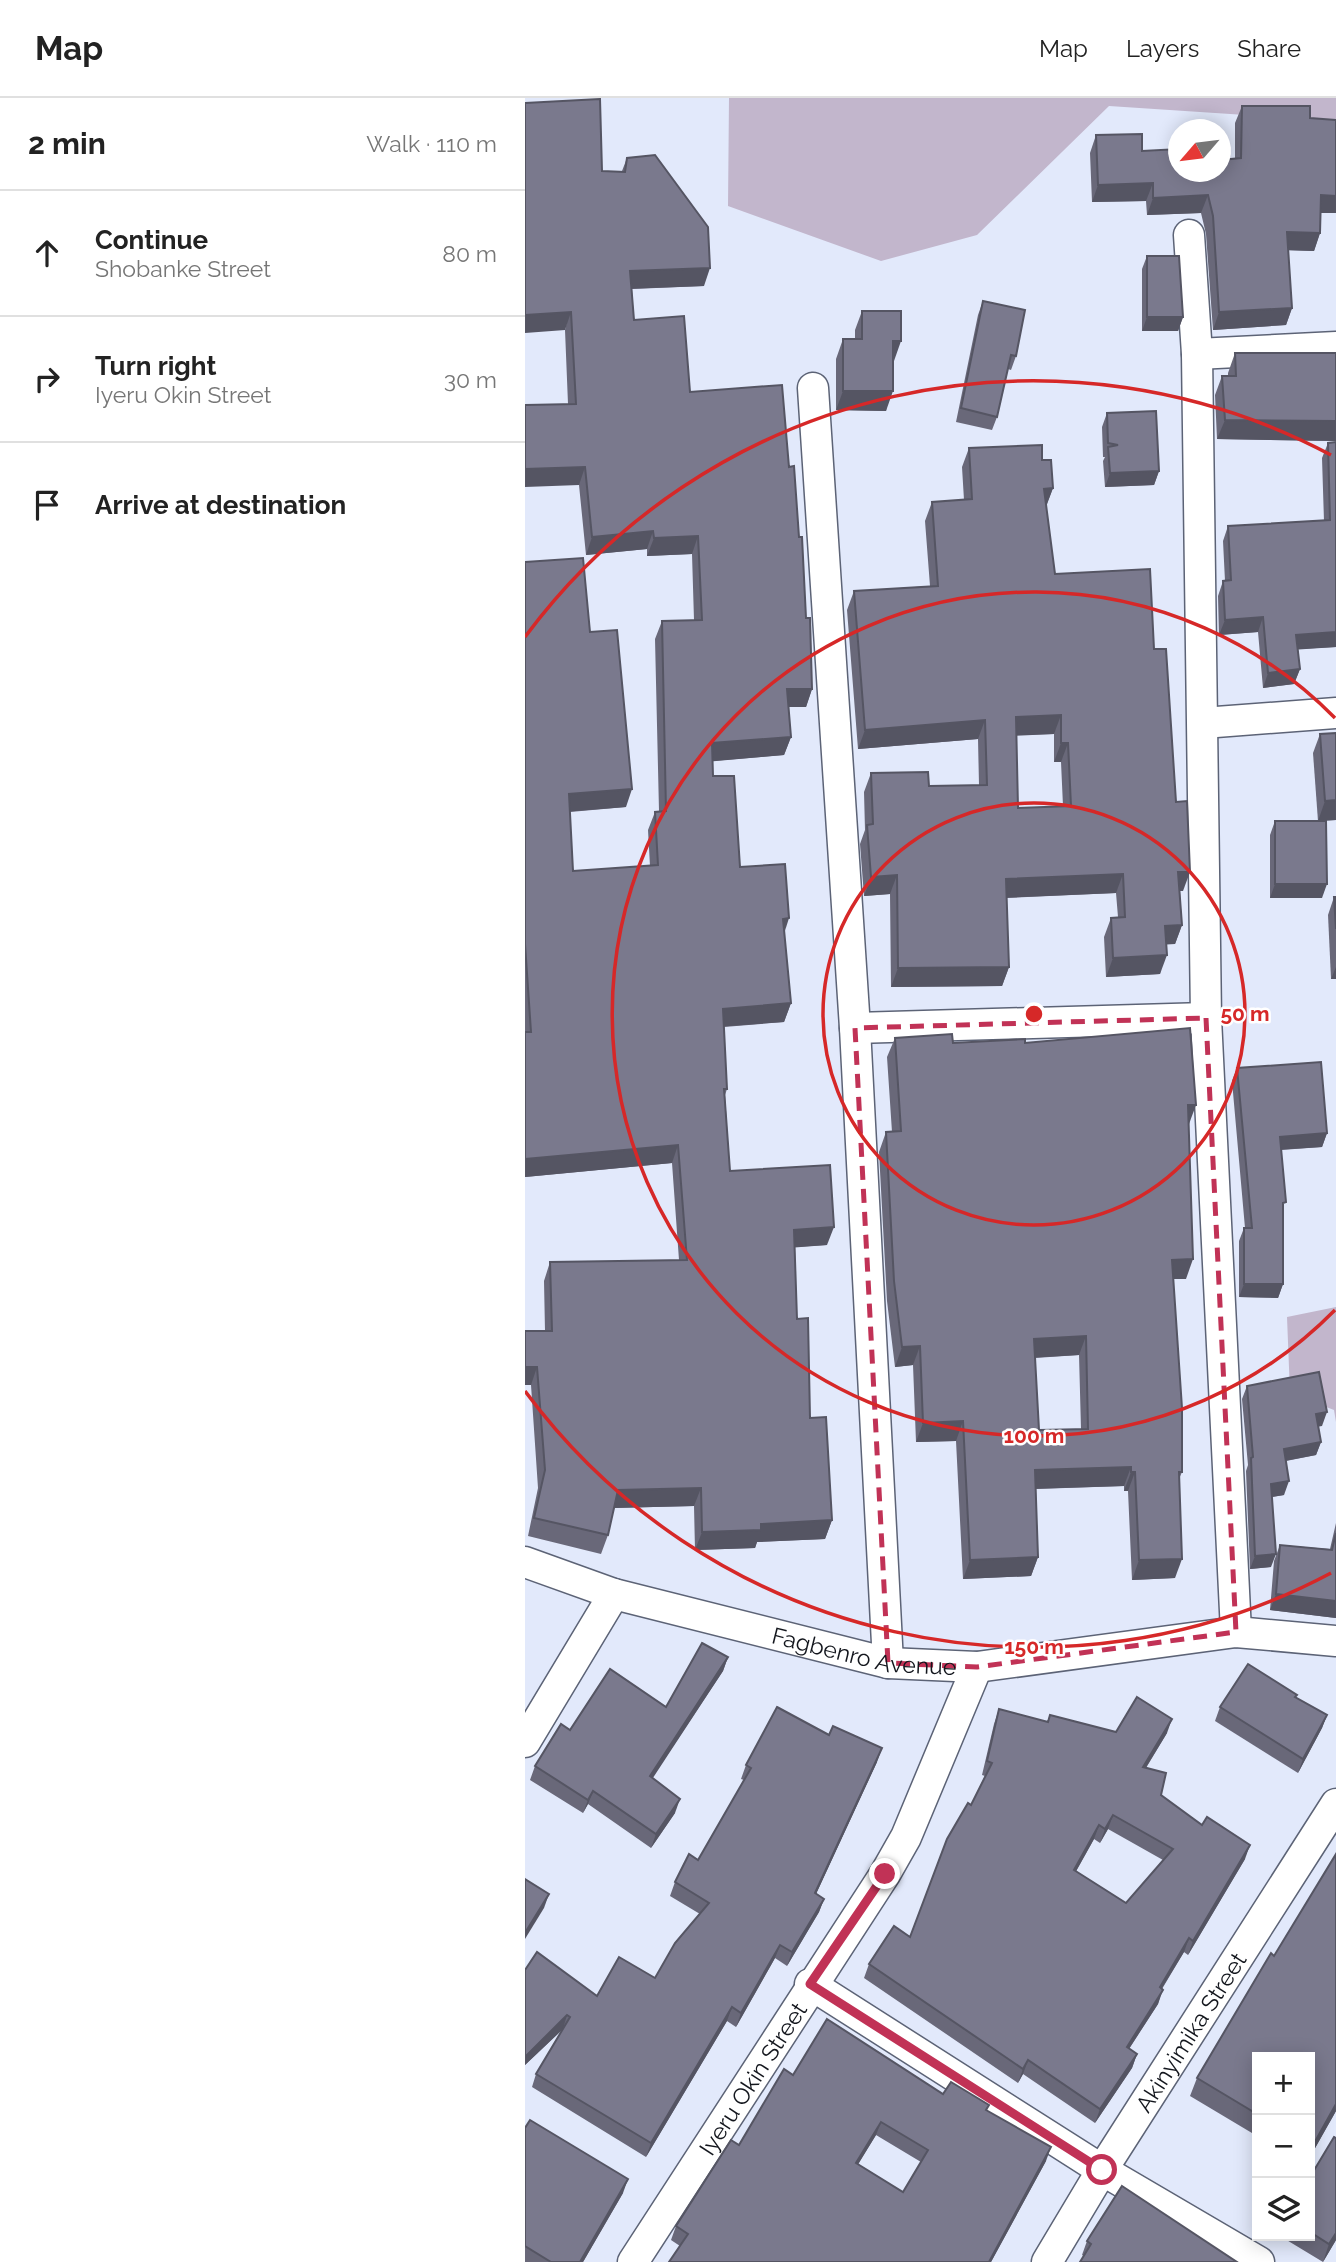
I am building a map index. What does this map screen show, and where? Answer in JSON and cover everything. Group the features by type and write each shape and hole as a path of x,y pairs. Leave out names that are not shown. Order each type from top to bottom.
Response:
{"street":[{"path":"1189,235 1197,354 1206,1018 1236,1632"},
{"path":"1197,354 1336,347"},
{"path":"813,388 855,1028 888,1663"},
{"path":"1203,723 1336,713"},
{"path":"855,1028 1206,1018"},
{"name":"Fagbenro Avenue","path":"525,1562 614,1594 888,1663 977,1667 1236,1632 1336,1641"},
{"path":"525,1742 614,1594"},
{"name":"Iyeru Okin Street","path":"633,2262 906,1837 977,1667"},
{"name":"Akinyimika Street","path":"1047,2262 1102,2170 1336,1804"},
{"path":"810,1984 1102,2170 1259,2262"}],"highlighted area":[{"path":"1206,1018 1236,1632 977,1667 888,1663 855,1028"}],"shaded area":[{"path":"729,98 1336,98 1336,121 1109,106 977,235 881,261 728,206"},
{"path":"1336,1307 1336,1422 1334,1410 1290,1393 1287,1317"}],"building":[{"path":"600,99 602,171 625,172 627,158 655,155 708,227 710,268 630,271 634,320 684,316 690,392 782,385 789,467 794,466 799,537 802,537 806,618 810,618 812,689 787,689 791,737 712,743 713,776 734,776 740,867 785,864 789,918 783,919 791,1003 723,1009 727,1089 724,1089 730,1171 830,1165 834,1227 794,1230 797,1319 808,1318 810,1418 826,1417 832,1520 761,1524 761,1530 702,1532 701,1488 618,1490 608,1535 534,1518 545,1470 537,1367 525,1367 525,1331 552,1331 550,1262 687,1260 678,1145 525,1159 525,1032 531,1032 525,944 525,562 583,558 590,632 617,630 632,789 569,794 573,871 658,865 655,812 666,811 662,621 702,620 698,536 654,538 653,531 592,537 585,467 525,469 525,405 576,404 571,312 525,315 525,103"},
{"path":"1242,106 1310,106 1310,118 1336,120 1336,196 1321,195 1320,233 1287,232 1292,308 1219,312 1213,216 1208,195 1153,198 1153,183 1098,185 1096,135 1142,134 1142,151 1168,150 1168,182 1231,182 1231,159 1241,158"},
{"path":"1147,256 1179,256 1183,317 1147,317"},
{"path":"983,301 1025,310 1016,356 1011,355 997,417 961,408"},
{"path":"862,311 901,311 901,341 893,341 893,391 843,391 843,339 862,339"},
{"path":"1235,353 1336,353 1336,421 1225,420 1222,376 1236,376"},
{"path":"1156,411 1159,471 1110,473 1108,447 1118,445 1108,443 1107,413"},
{"path":"1336,442 1336,632 1296,635 1300,669 1268,673 1263,617 1225,620 1223,581 1231,580 1228,526 1330,520 1328,443"},
{"path":"1042,445 1042,460 1051,460 1053,488 1044,489 1055,574 1150,569 1154,649 1166,649 1176,802 1187,801 1190,872 1178,872 1182,925 1165,926 1167,955 1113,958 1111,918 1125,917 1123,874 1006,879 1009,967 898,968 897,875 871,877 867,825 873,824 871,773 928,772 929,786 987,785 985,720 865,730 854,591 938,586 932,502 972,499 969,448","holes":["1061,715 1061,743 1068,743 1071,806 1018,808 1016,717"]},
{"path":"1336,733 1336,800 1325,801 1320,734"},
{"path":"1275,821 1326,821 1327,884 1275,884"},
{"path":"1334,897 1336,897 1336,929"},
{"path":"1190,1028 1196,1105 1188,1105 1193,1259 1172,1260 1182,1408 1182,1472 1179,1472 1182,1559 1139,1560 1135,1472 1131,1472 1131,1467 1035,1470 1038,1557 970,1560 963,1421 923,1423 920,1346 902,1347 894,1281 886,1132 901,1131 895,1038 952,1034 953,1043 1025,1039 1025,1043","holes":["1086,1336 1088,1429 1039,1430 1034,1339"]},
{"path":"1321,1062 1327,1133 1280,1137 1286,1202 1283,1203 1283,1284 1244,1284 1244,1228 1252,1228 1237,1068"},
{"path":"1319,1372 1327,1412 1316,1414 1321,1442 1284,1449 1289,1481 1271,1484 1276,1554 1255,1556 1253,1457 1247,1386"},
{"path":"1336,1533 1336,1601 1276,1594 1280,1545 1332,1550"},
{"path":"702,1643 728,1657 650,1776 680,1799 656,1834 593,1791 588,1800 535,1766 561,1724 570,1730 610,1669 666,1707"},
{"path":"1248,1664 1297,1695 1295,1697 1327,1715 1303,1759 1220,1707"},
{"path":"1137,1697 1172,1719 1143,1767 1166,1773 1161,1795 1202,1825 1207,1817 1250,1845 1193,1941 1189,1938 1160,1987 1163,1990 1127,2047 1137,2054 1100,2109 1028,2060 1023,2069 869,1964 894,1926 910,1937 947,1839 968,1803 971,1805 992,1763 987,1761 999,1709 1048,1722 1050,1715 1116,1732","holes":["1113,1815 1173,1849 1126,1903 1074,1870 1099,1825 1105,1829"]},
{"path":"777,1707 829,1735 833,1726 882,1748 815,1893 824,1899 792,1952 780,1945 741,2013 732,2007 651,2143 536,2074 570,2017 567,2015 525,2057 525,1970 537,1952 597,1996 619,1957 655,1978 675,1943 709,1903 675,1882 689,1854 698,1860 751,1768 746,1765"},
{"path":"1336,1854 1336,2104 1315,2142 1315,2052 1252,2052 1252,2111 1197,2078 1271,1953 1274,1956"},
{"path":"525,1879 549,1894 525,1933"},
{"path":"827,2019 943,2094 951,2082 989,2105 986,2110 1051,2147 989,2262 669,2262 688,2234 676,2226 731,2140 739,2145 784,2069 793,2075","holes":["881,2122 928,2150 903,2192 856,2163"]},
{"path":"530,2120 628,2179 580,2262 551,2262 525,2246 525,2128"},
{"path":"1334,2137 1336,2138 1336,2233 1329,2244 1315,2235 1315,2169"},
{"path":"1122,2186 1237,2262 1080,2262 1091,2244 1087,2241"}],"route":[{"path":"885,1874 810,1984 1102,2170"}]}
